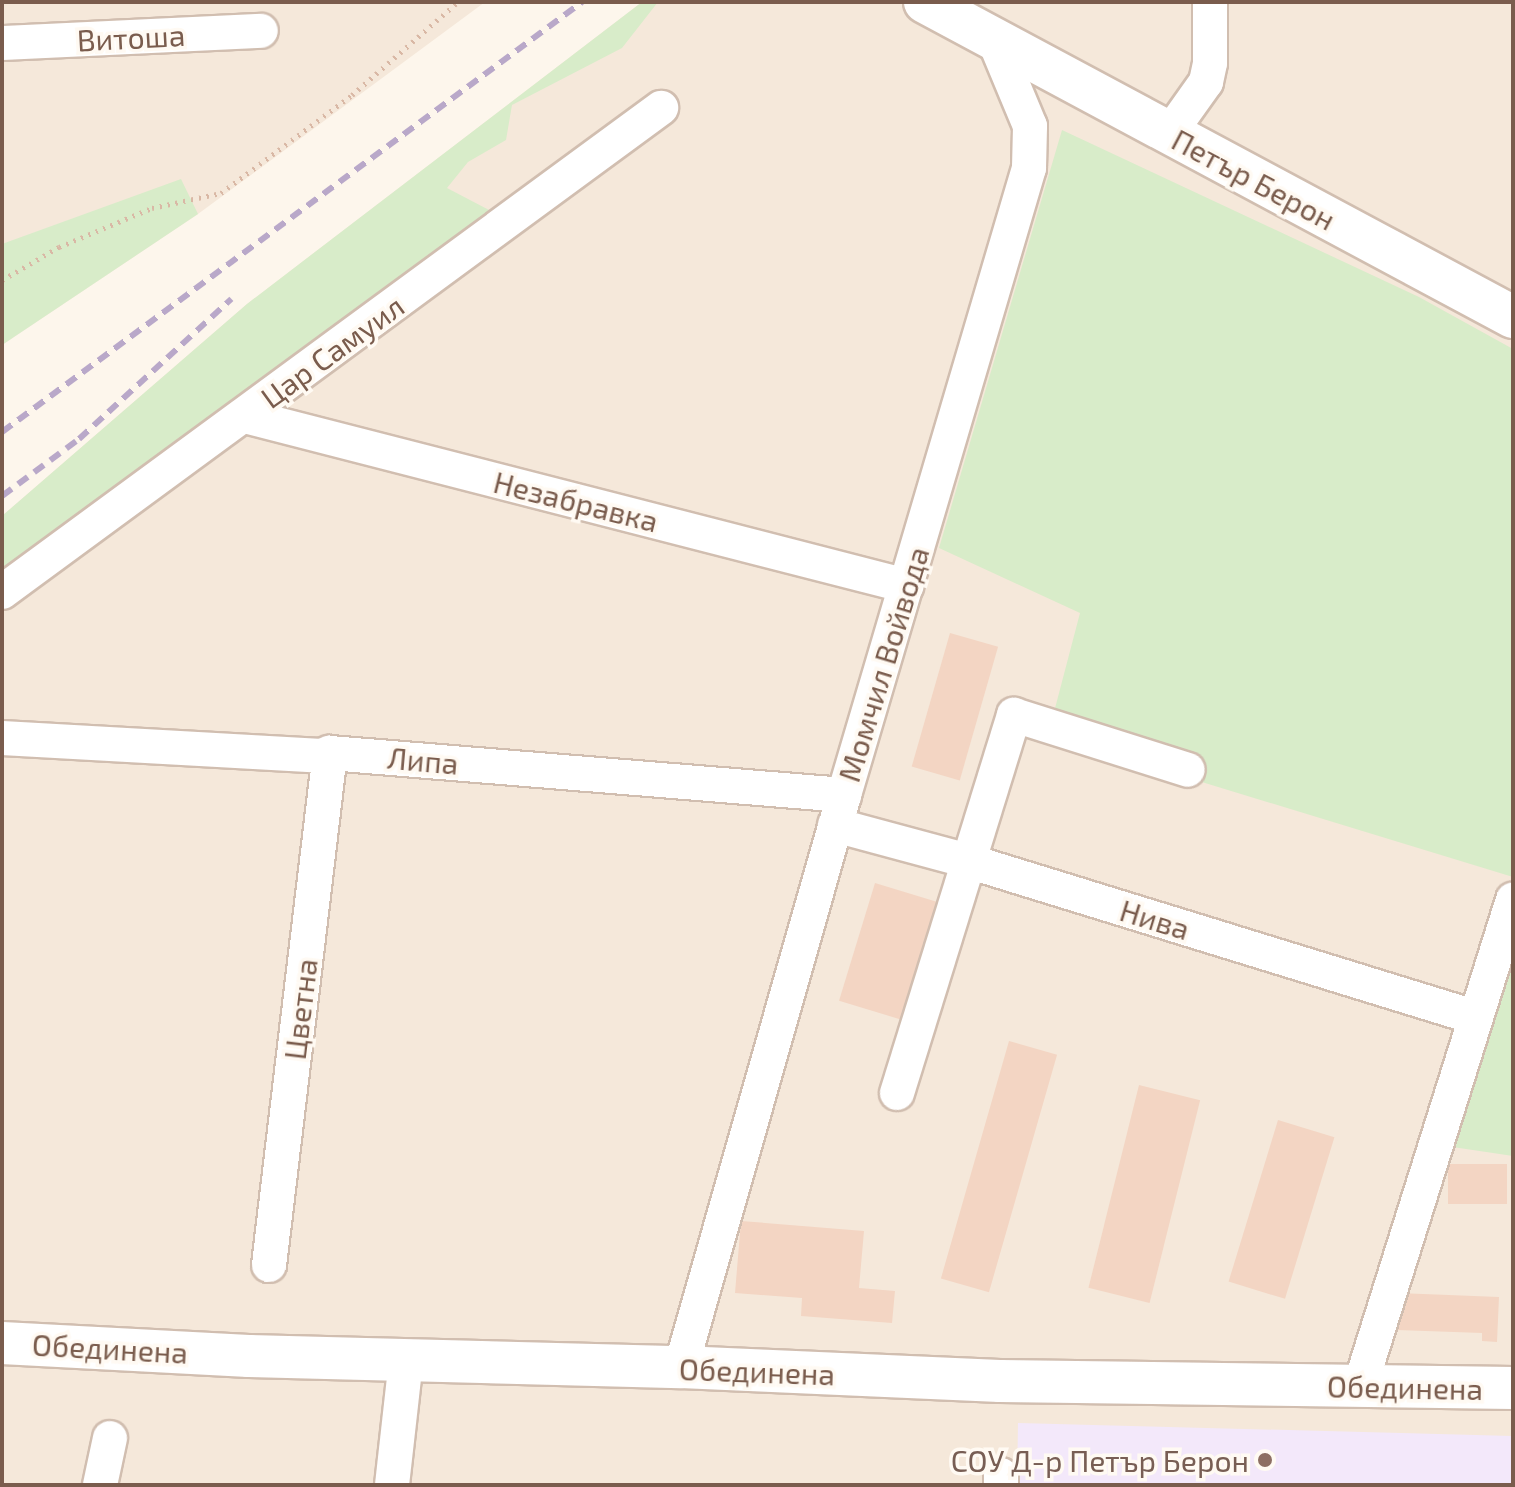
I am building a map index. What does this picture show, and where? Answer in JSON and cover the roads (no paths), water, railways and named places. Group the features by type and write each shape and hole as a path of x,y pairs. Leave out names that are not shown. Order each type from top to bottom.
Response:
{"street":[{"path":"925,2 995,42"},
{"path":"1169,134 1206,82 1210,63 1210,2"},
{"name":"Витоша","path":"2,43 261,31"},
{"name":"Петър Берон","path":"995,42 1513,317"},
{"name":"Момчил Войвода","path":"681,1367 840,810 1029,168 1030,126 995,42"},
{"name":"Цар Самуил","path":"2,592 661,108"},
{"name":"Незабравка","path":"245,416 907,586"},
{"path":"897,1093 1014,715 1188,770"},
{"name":"Липа","path":"2,738 321,756 330,753 840,810"},
{"name":"Цветна","path":"269,1265 330,753"},
{"name":"Нива","path":"840,810 968,861 1474,1017"},
{"path":"1360,1386 1513,900"},
{"name":"Обединена","path":"2,1343 1000,1381 1513,1388"},
{"path":"392,1485 406,1360"},
{"path":"100,1485 110,1438"}],"railway":[{"path":"2,432 582,2"},
{"path":"2,496 79,439 231,299"}],"place":[{"name":"СОУ Д-р Петър Берон","path":"1265,1460"}]}
